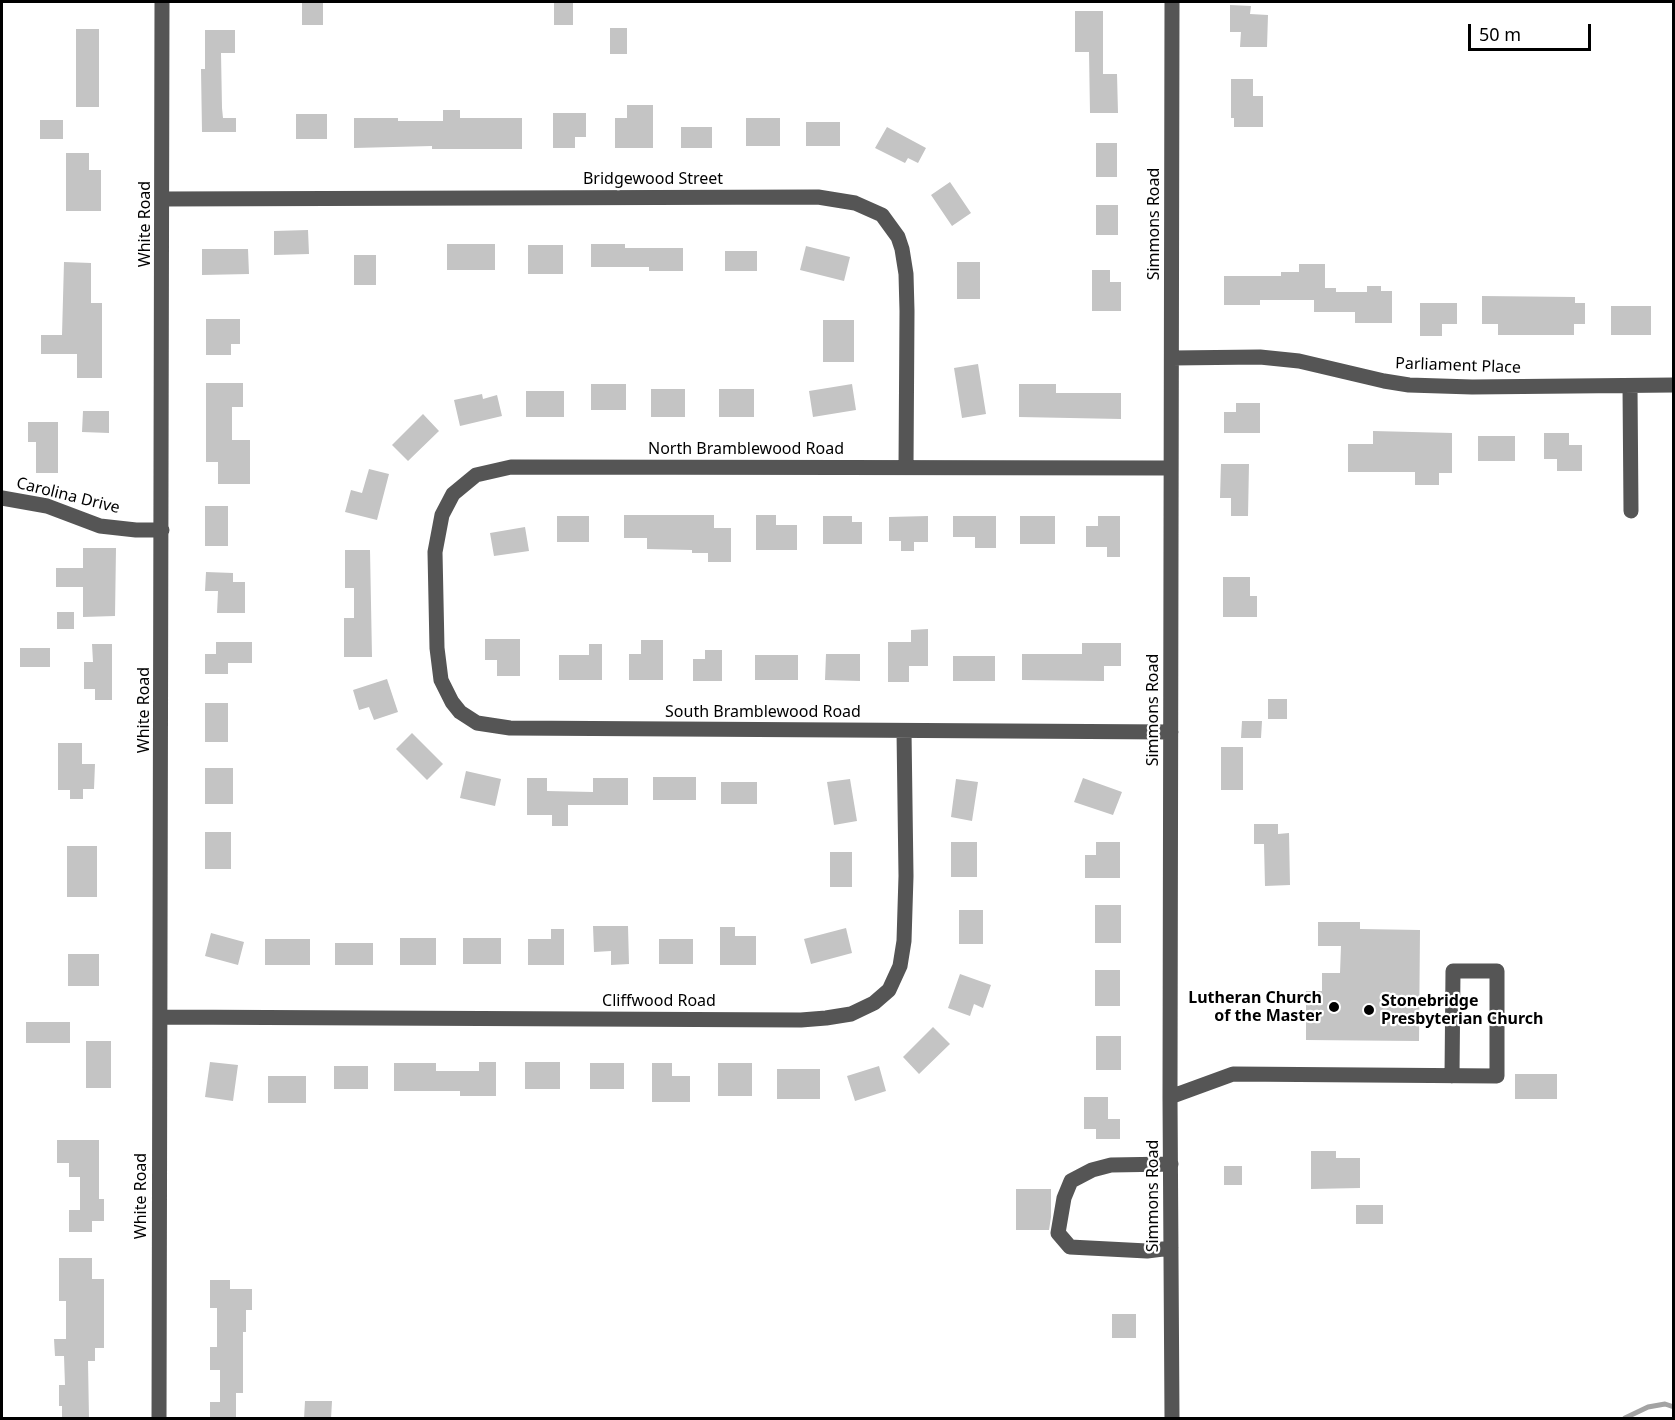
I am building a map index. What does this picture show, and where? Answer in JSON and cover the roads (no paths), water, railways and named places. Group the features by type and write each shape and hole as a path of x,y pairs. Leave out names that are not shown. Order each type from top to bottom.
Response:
{"street":[{"name":"White Road","path":"159,1419 162,2"},
{"name":"Simmons Road","path":"1172,2 1170,1097 1172,1419"},
{"name":"Bridgewood Street","path":"163,200 355,197 818,197 861,205 882,215 898,237 902,249 906,274 907,311 906,467"},
{"name":"Parliament Place","path":"1172,358 1260,357 1299,361 1409,385 1472,387 1674,385"},
{"path":"1630,386 1631,511"},
{"name":"North Bramblewood Road","path":"436,615 435,552 442,515 453,494 461,485 476,475 488,471 511,467 559,466 1171,468"},
{"name":"Carolina Drive","path":"2,498 47,506 100,526 162,530"},
{"name":"South Bramblewood Road","path":"436,615 438,667 445,692 460,712 477,723 510,728 1171,732"},
{"name":"Cliffwood Road","path":"160,1017 801,1020 851,1014 874,1003 889,990 900,966 904,940 906,876 904,731"},
{"path":"1170,1097 1233,1074 1452,1076 1497,1076 1497,970 1453,970 1452,1076"},
{"path":"1172,1164 1111,1165 1092,1170 1071,1181 1064,1198 1058,1233 1070,1247 1147,1251 1172,1248"}],"waterway":[{"path":"1625,1418 1648,1407 1665,1404 1674,1407"}],"place":[{"name":"Lutheran Church of the Master","path":"1334,1007"},
{"name":"Stonebridge Presbyterian Church","path":"1369,1010"}]}
